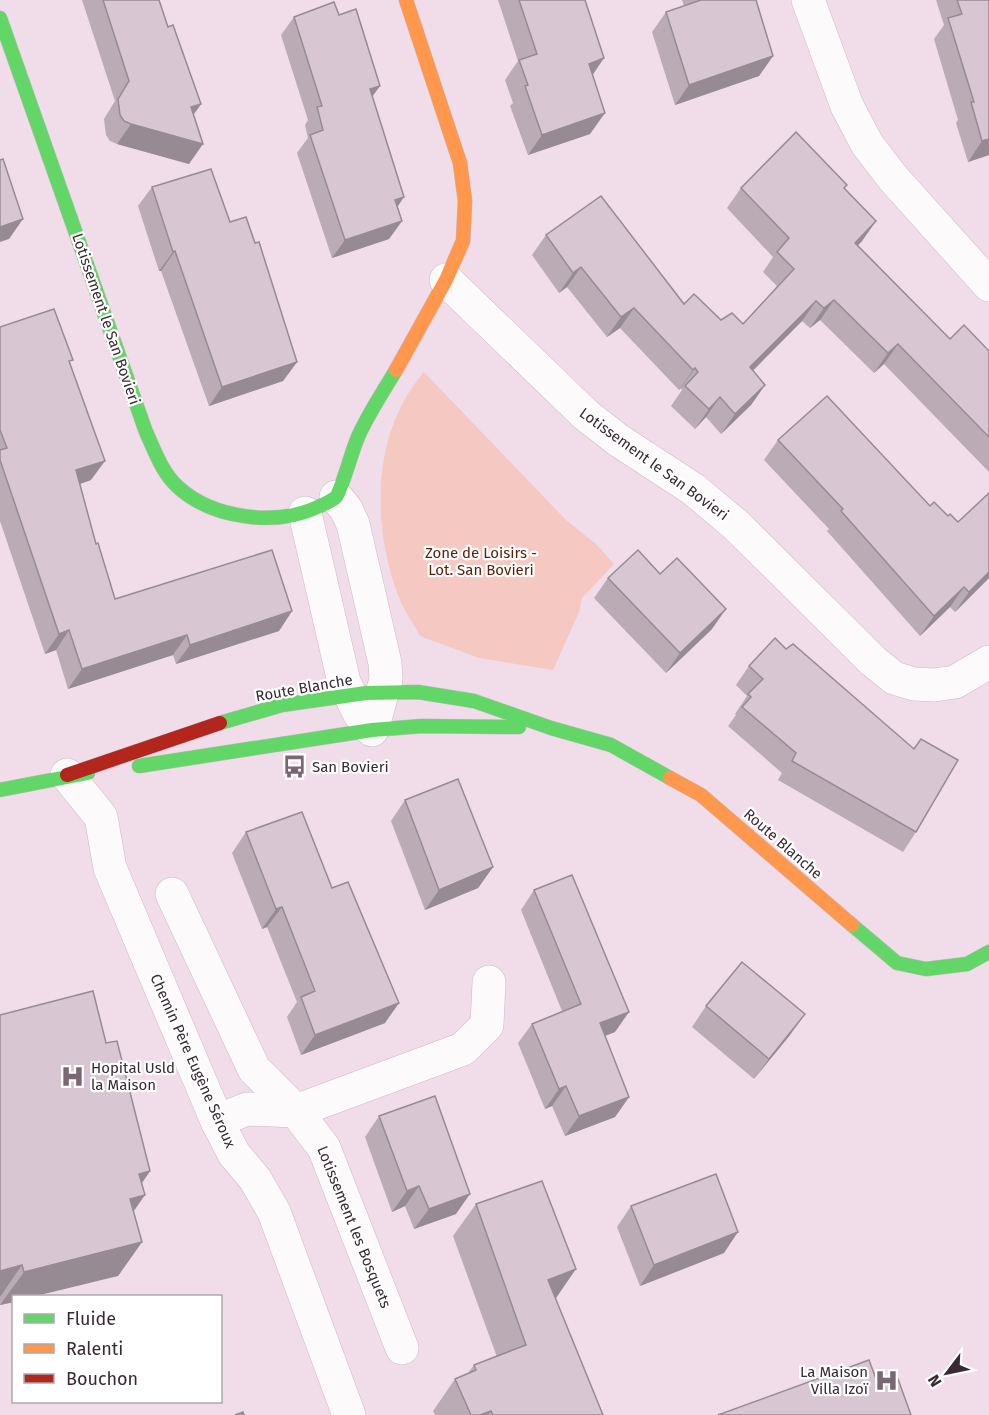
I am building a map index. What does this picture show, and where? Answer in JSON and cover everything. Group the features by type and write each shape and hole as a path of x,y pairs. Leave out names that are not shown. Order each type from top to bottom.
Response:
{"street":[{"path":"372,730 386,679 385,663 353,524 346,509 336,497 358,437 446,280 463,241 465,201 460,163 406,0"},
{"path":"808,0 847,106 867,144 893,178 989,285"},
{"name":"Lotissement le San Bovieri","path":"0,18 146,432 160,462 178,487 206,506 233,513 270,518 305,513 336,497"},
{"name":"Lotissement le San Bovieri","path":"446,280 586,415 618,440 693,489 736,525 873,661 894,678 914,684 934,685 955,682 989,663"},
{"path":"305,513 344,682 349,696 372,730"},
{"name":"Route Blanche","path":"67,775 219,723 282,705 349,696 418,692 474,701 551,728 611,745 701,795 897,963 926,969 936,968 967,964 989,952"},
{"name":"Route Blanche","path":"0,790 67,775 226,754 372,730 422,726 551,728"},
{"name":"Chemin Père Eugène Séroux","path":"67,775 101,817 110,868 217,1121 234,1154 255,1179 274,1212 350,1415"},
{"name":"Lotissement les Bosquets","path":"172,894 254,1069 296,1111 324,1148 402,1348"},
{"path":"217,1121 247,1109 296,1111 463,1049 487,1025 489,982"}],"green space":[{"name":"Zone de Loisirs - Lot. San Bovieri","path":"424,372 566,520 597,545 614,564 582,598 579,612 553,670 479,658 420,636 400,600 389,567 383,538 381,479 394,422 407,396"}],"building":[{"path":"103,0 159,0 168,27 173,25 201,104 191,107 203,144 124,121 120,115 118,99 129,81"},
{"path":"519,0 585,0 604,58 589,64 605,113 542,135 525,86 528,85 519,60 537,54"},
{"path":"701,0 756,0 773,56 689,85 666,12"},
{"path":"957,0 989,0 989,139 982,141 971,102 974,102 948,18 962,14"},
{"path":"334,2 339,15 356,9 380,86 370,89 404,197 395,200 402,221 345,240 310,135 323,130 317,107 322,106 294,17"},
{"path":"796,132 847,185 844,188 876,221 855,243 950,339 964,325 989,351 989,437 898,344 888,353 834,300 824,308 816,301 750,367 765,385 735,414 720,397 709,409 685,386 698,372 695,368 693,370 634,308 621,317 581,267 573,273 546,235 601,196 684,304 694,294 721,320 732,313 743,324 794,269 777,252 789,238 741,188"},
{"path":"3,159 23,219 0,227 0,160"},
{"path":"211,169 230,222 246,217 255,243 259,242 297,362 222,387 152,187"},
{"path":"54,309 73,360 69,361 105,461 76,470 96,544 98,543 115,599 272,550 292,611 190,645 187,635 82,669 69,630 59,634 0,460 0,450 7,448 0,430 0,327"},
{"path":"827,396 930,506 934,502 958,522 989,493 989,572 969,592 964,587 934,616 841,511 843,509 778,440"},
{"path":"638,550 660,574 677,558 726,609 680,653 608,578"},
{"path":"775,638 786,649 793,644 914,749 921,739 958,760 916,832 792,761 796,753 742,707 751,697 748,694 763,679 749,666"},
{"path":"458,779 493,867 439,890 405,800"},
{"path":"302,812 332,888 348,882 399,1003 315,1035 301,997 315,991 282,907 276,909 246,832"},
{"path":"572,875 629,1012 600,1023 629,1097 579,1116 566,1086 559,1089 532,1024 581,1004 534,890"},
{"path":"742,962 805,1014 769,1059 706,1006"},
{"path":"93,991 106,1043 117,1041 150,1171 139,1174 145,1195 130,1199 142,1242 24,1272 22,1265 0,1271 0,1015"},
{"path":"435,1096 470,1194 429,1209 419,1186 407,1191 379,1116"},
{"path":"716,1174 738,1232 654,1265 631,1206"},
{"path":"542,1181 576,1269 548,1280 603,1415 493,1415 491,1411 471,1415 455,1379 476,1370 474,1365 526,1345 476,1204"},
{"name":"La Maison Villa Izoï","path":"869,1360 879,1387 898,1379 911,1415 718,1415"}],"traffic: fast":[{"path":"0,18 146,432 163,468 178,487 192,498 227,513 265,518 303,513 330,501 338,493 362,428 396,370"},
{"path":"220,723 282,705 366,693 418,692 474,701 551,728 611,745 670,778"},
{"path":"139,766 372,730 422,726 519,727"},
{"path":"0,790 88,773"},
{"path":"852,925 897,963 926,969 967,964 989,952"}],"traffic: slow":[{"path":"396,370 446,280 463,241 465,201 460,163 406,0"},
{"path":"670,778 701,795 852,925"}],"traffic: jam":[{"path":"67,775 220,723"}],"place":[{"name":"San Bovieri","path":"294,767"},
{"name":"Hopital Usld la Maison","path":"73,1077"},
{"name":"La Maison Villa Izoï","path":"886,1381"}]}
